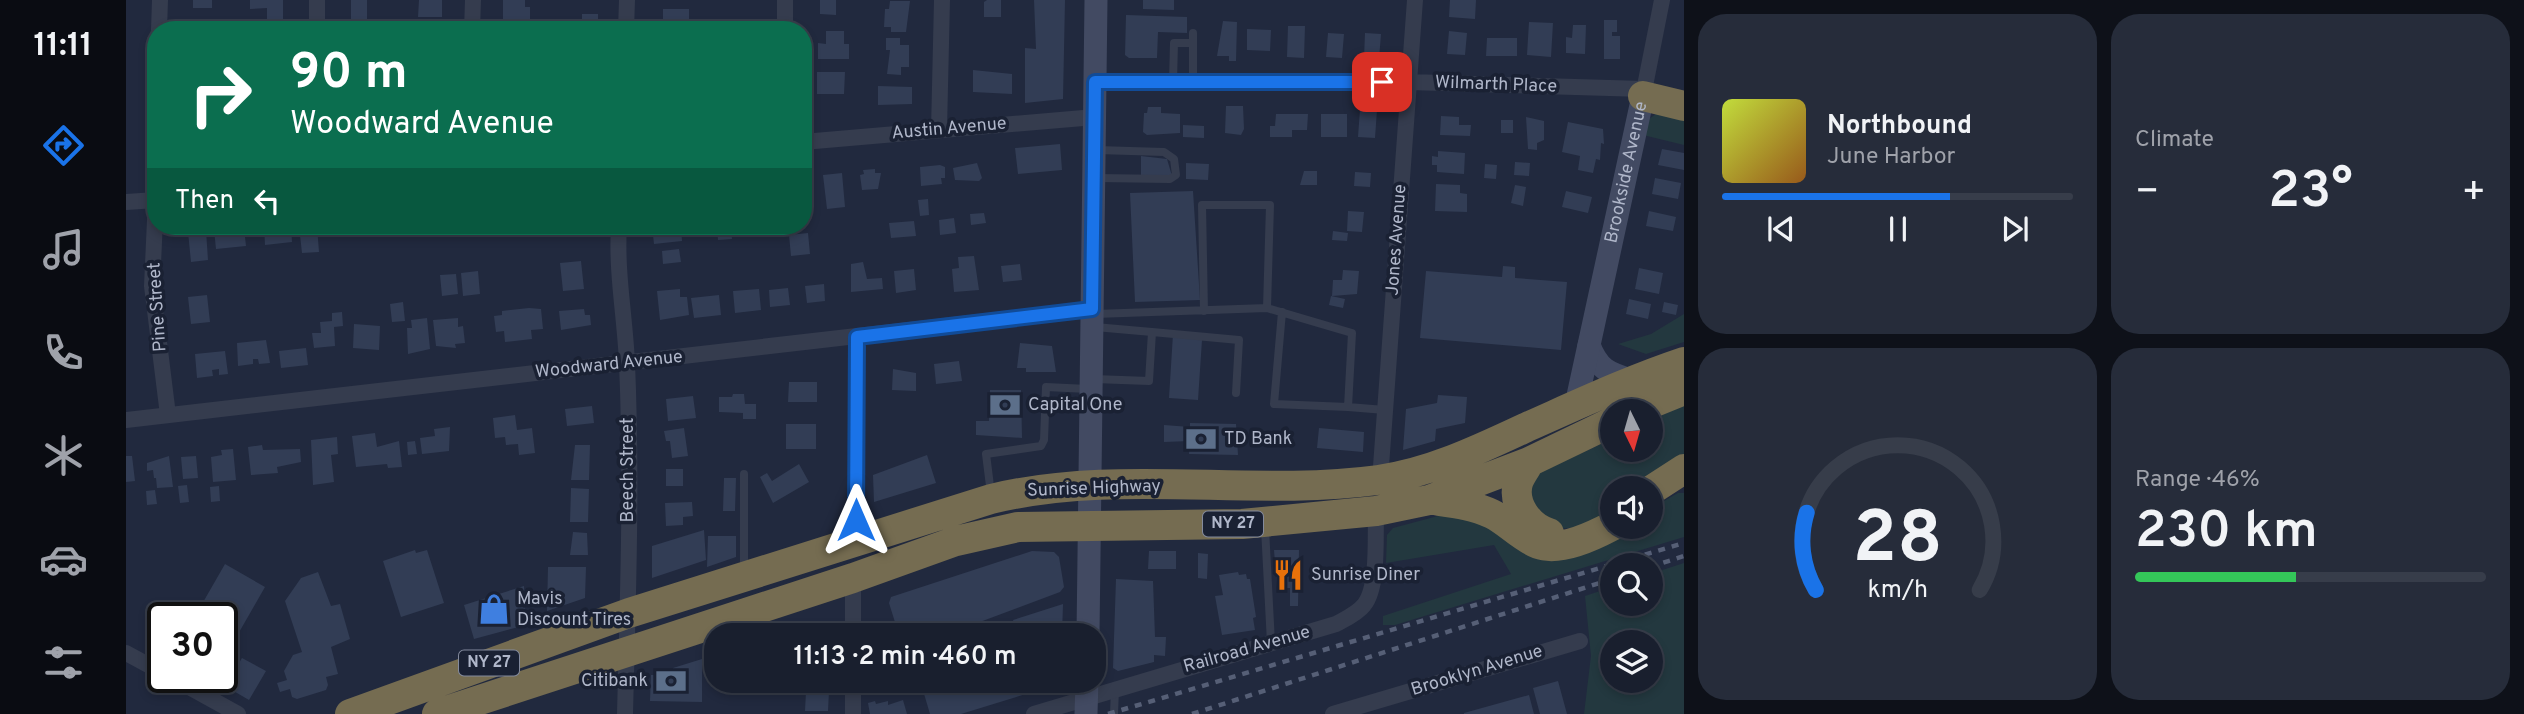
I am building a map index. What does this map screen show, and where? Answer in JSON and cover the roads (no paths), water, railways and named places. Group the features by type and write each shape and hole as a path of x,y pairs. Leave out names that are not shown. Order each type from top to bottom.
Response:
{"highway":[{"path":"1643,93 1684,106"},
{"name":"Sunrise Highway","path":"350,714 629,613 991,499 1025,491 1091,486 1276,487 1380,480 1474,452 1631,380 1684,362"},
{"path":"1662,399 1684,390"},
{"name":"Sunrise Highway","path":"437,714 853,578 956,541 1018,527 1265,522 1376,511 1429,500 1529,462 1600,428"},
{"path":"1529,462 1517,484 1519,508 1535,527 1551,533 1569,533 1600,519"},
{"path":"1663,483 1684,469"},
{"path":"1376,511 1377,499 1383,491 1419,470"},
{"path":"1663,492 1670,487 1684,485"},
{"path":"1429,500 1469,505 1540,545 1553,546 1600,531"}],"main road":[{"path":"1088,623 1096,0"},
{"name":"Brookside Avenue","path":"1576,405 1643,93"},
{"path":"1590,345 1597,365 1608,373 1631,380"}],"street":[{"path":"159,21 160,0"},
{"path":"317,0 317,21"},
{"path":"472,0 472,21"},
{"path":"626,21 627,0"},
{"path":"785,0 785,21"},
{"path":"939,130 942,0"},
{"name":"Jones Avenue","path":"1380,480 1415,0"},
{"name":"Brookside Avenue","path":"1643,93 1662,0"},
{"name":"Wilmarth Place","path":"1095,82 1409,82 1643,93"},
{"name":"Austin Avenue","path":"812,141 1095,117"},
{"path":"126,202 147,200"},
{"name":"Pine Street","path":"154,235 152,286 169,415"},
{"name":"Beech Street","path":"618,235 617,256 627,363 629,613 625,714"},
{"name":"Woodward Avenue","path":"126,420 857,337 1092,317"},
{"path":"856,541 857,337"},
{"name":"Railroad Avenue","path":"1034,714 1057,710 1086,697 1336,624 1365,604 1373,583 1376,511"},
{"path":"853,578 853,623"},
{"name":"Brooklyn Avenue","path":"1333,714 1351,711 1580,640"},
{"path":"126,653 147,664"},
{"path":"200,693 238,714"},
{"path":"853,693 853,714"}],"lane":[{"path":"1193,33 1194,82"},
{"path":"1173,82 1174,43 1193,43"},
{"path":"1094,149 1164,152 1174,159 1176,175 1170,179 1094,178"},
{"path":"1204,311 1202,205 1270,205 1267,309"},
{"path":"1092,317 1267,309 1352,333 1348,407"},
{"path":"1282,312 1274,404 1385,410"},
{"path":"1092,317 1152,332 1239,340 1236,393"},
{"path":"991,499 986,454 1041,446 1044,440 1046,387 1149,381 1152,332"},
{"path":"744,474 744,577"},
{"path":"1265,522 1271,643"},
{"path":"1114,714 1115,689"}],"railway":[{"path":"1108,714 1684,543"},
{"path":"1663,563 1684,556"},
{"path":"1192,714 1600,583"}],"place":[{"name":"Capital One","path":"1005,405"},
{"name":"TD Bank","path":"1201,439"},
{"name":"Sunrise Diner","path":"1288,575"},
{"name":"Mavis Discount Tires","path":"494,609"},
{"name":"Citibank","path":"671,681"}]}
